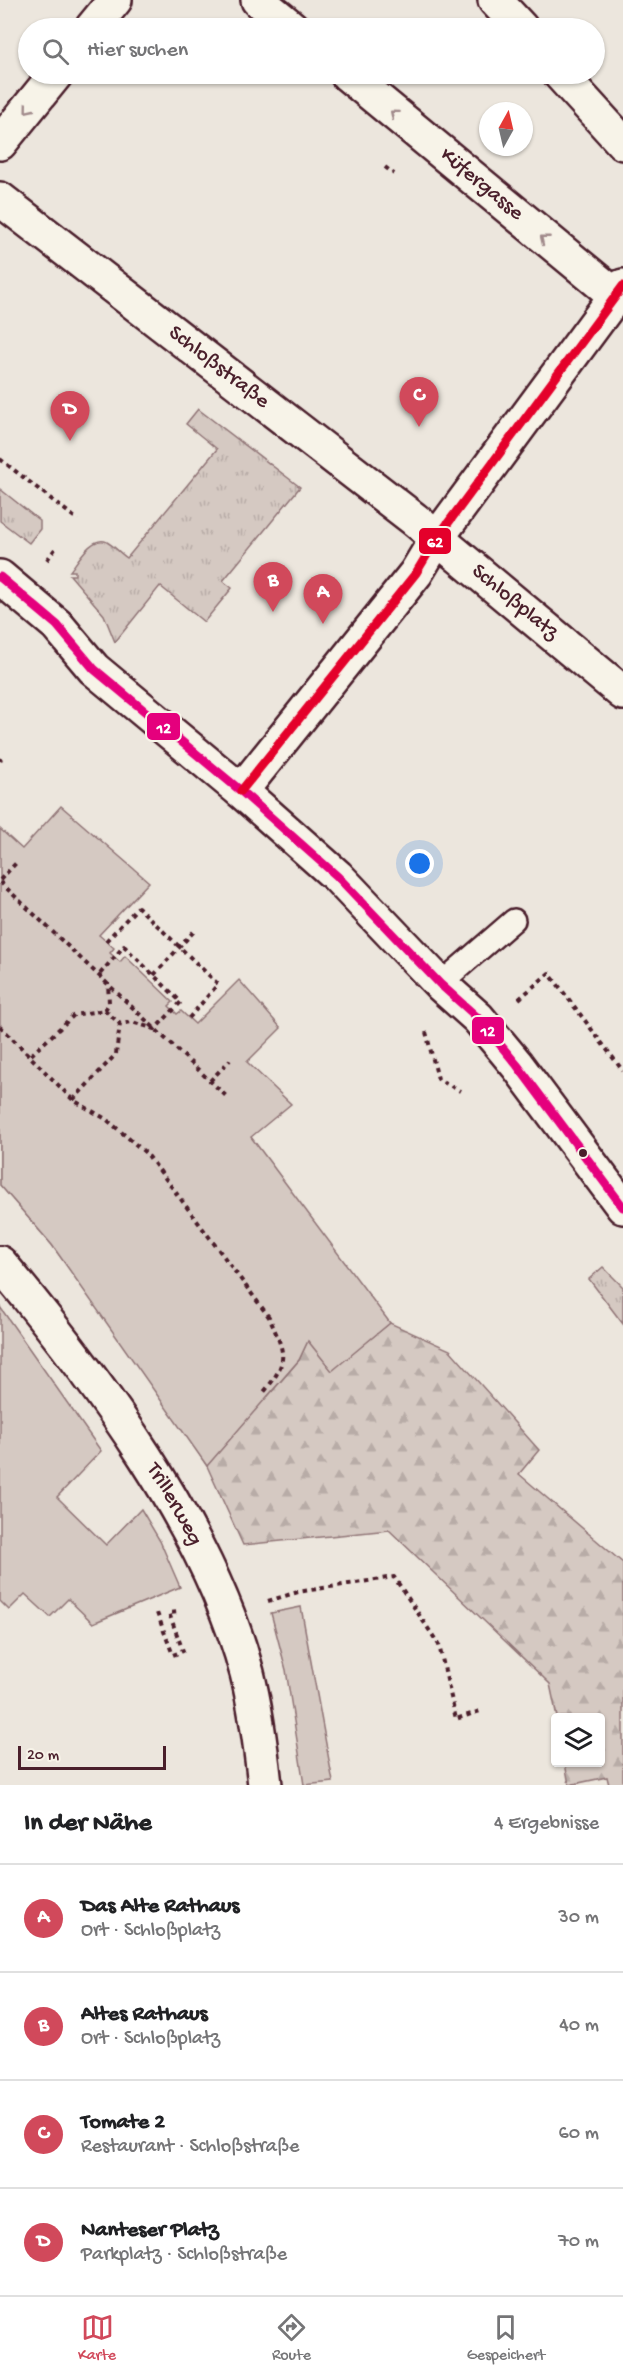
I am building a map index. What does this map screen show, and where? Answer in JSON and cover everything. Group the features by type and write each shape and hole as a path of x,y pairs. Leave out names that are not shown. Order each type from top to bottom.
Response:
{"street":[{"path":"100,18 115,0"},
{"path":"258,0 280,18"},
{"path":"495,0 512,18"},
{"path":"0,143 48,84"},
{"name":"Küfergasse","path":"360,84 619,291"},
{"path":"569,84 623,144"},
{"name":"Schloßstraße","path":"0,199 437,538"},
{"path":"250,780 416,573 437,538 619,291"},
{"name":"Schloßplatz","path":"437,538 623,693"},
{"path":"0,577 38,606 94,669 250,780 440,984 478,1018 538,1092 623,1207"},
{"name":"Trillerweg","path":"0,1263 39,1309 113,1410 181,1516 212,1577 247,1673 266,1785"}],"lane":[{"path":"440,984 514,920"}],"path":[{"path":"385,167 394,174"},
{"path":"0,459 78,520"},
{"path":"49,557 55,549"},
{"path":"18,861 0,881 226,1096"},
{"path":"106,941 138,907 218,984 189,1018"},
{"path":"154,975 196,929"},
{"path":"99,975 124,946 181,1002 155,1029"},
{"path":"518,999 549,973 623,1071"},
{"path":"31,1055 67,1025 74,1015 105,1010 110,1003 108,983"},
{"path":"105,1010 120,1024 132,1023 155,1029"},
{"path":"424,1022 438,1079 460,1091"},
{"path":"73,1100 116,1054 120,1024"},
{"path":"0,1026 73,1100 106,1119 147,1154 269,1317 282,1346 282,1368 264,1392"},
{"path":"210,1081 230,1060"},
{"path":"298,1592 394,1577 439,1645 456,1719 480,1711"},
{"path":"157,1612 173,1655 183,1651 169,1612 179,1611 182,1619"}],"green space":[{"path":"198,409 300,487 223,581 232,588 204,622 160,586 115,642 104,615 70,575 75,575 75,571 70,571 86,550 96,542 107,542 127,558 217,449 186,424"},
{"path":"0,489 40,521 40,529 29,543 0,521"},
{"path":"61,806 149,882 99,935 114,948 110,953 120,962 125,956 173,1002 169,1006 177,1014 181,1011 195,1024 239,980 281,1028 247,1062 291,1104 251,1137 390,1323 332,1371 308,1341 299,1360 207,1466 52,1245 0,1185 0,829 22,849"},
{"path":"0,1088 268,1396 299,1360 308,1340 332,1370 390,1323 450,1350 539,1450 519,1474 623,1563 623,1785 609,1785 607,1777 569,1785 566,1767 605,1767 605,1713 556,1713 550,1684 389,1530 243,1545 207,1466 171,1411 52,1245 0,1185"},
{"path":"603,1267 623,1287 623,1324 589,1279"},
{"path":"0,1307 101,1451 57,1497 106,1545 141,1509 160,1541 180,1587 93,1623 68,1599 50,1617 25,1594 9,1610 0,1601"},
{"path":"301,1607 333,1782 304,1785 286,1670 271,1613"}],"transit line":[{"name":"62","path":"241,791 416,573 437,538 623,286"},
{"name":"12","path":"0,577 57,625 94,669 241,791 337,876 440,984 478,1018 517,1065 623,1207"}],"place":[{"name":"Tomate 2","path":"419,427"},
{"name":"Nanteser Platz","path":"70,441"},
{"name":"Altes Rathaus","path":"273,612"},
{"name":"Das Alte Rathaus","path":"323,624"}]}
